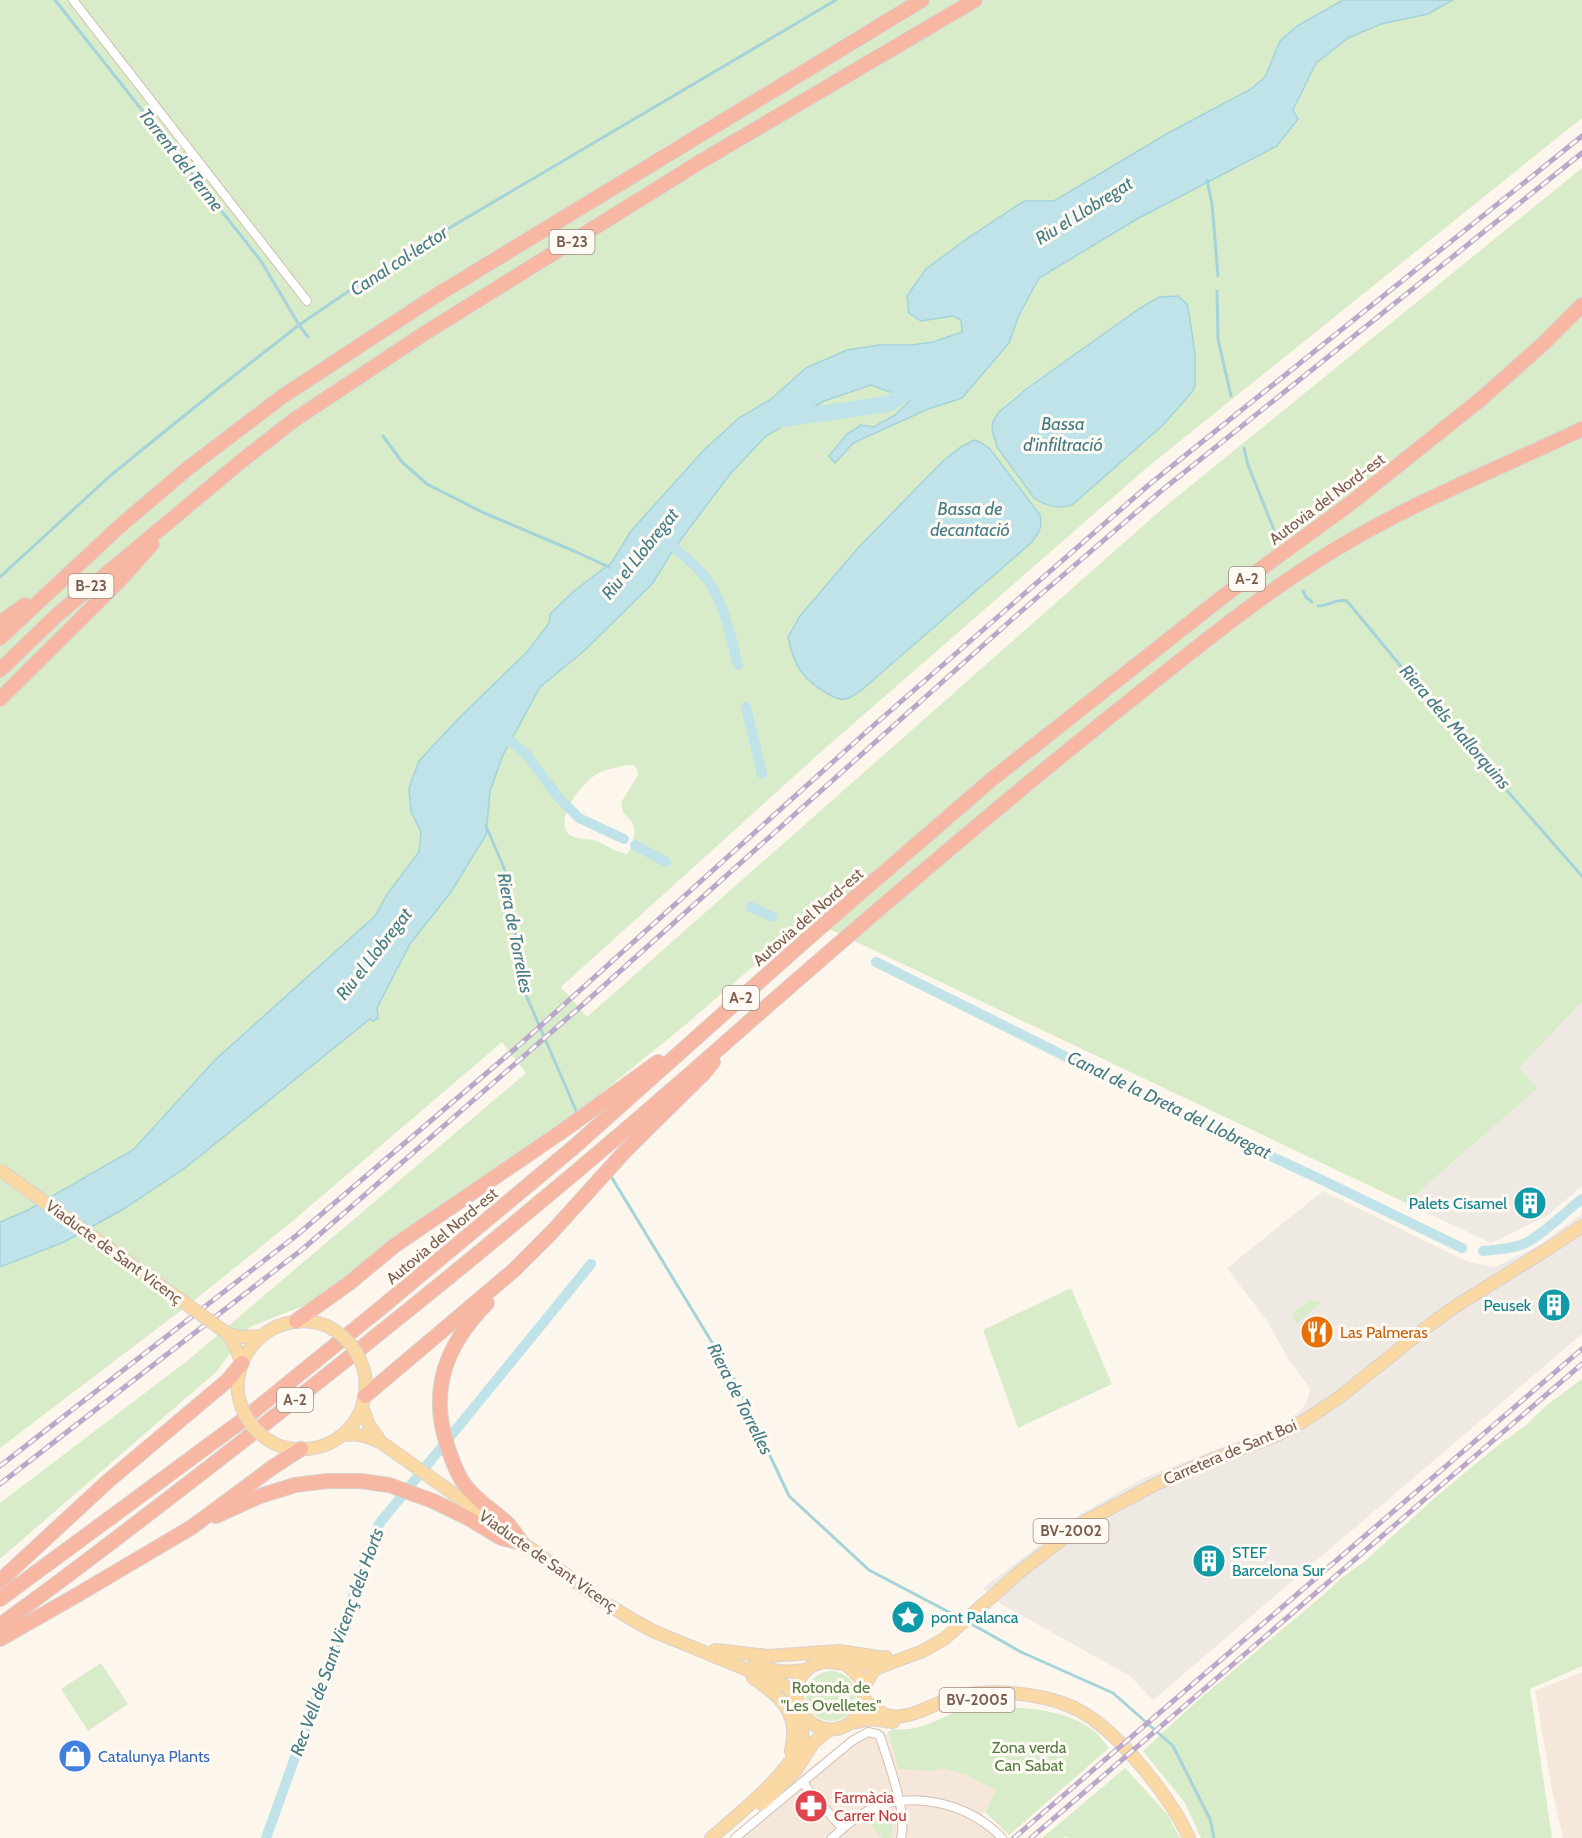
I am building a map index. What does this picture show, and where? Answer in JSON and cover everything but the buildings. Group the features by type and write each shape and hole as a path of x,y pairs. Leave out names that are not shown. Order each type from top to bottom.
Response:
{"highway":[{"name":"B-23","path":"0,638 120,526 187,469 283,396 437,295 922,0"},
{"name":"B-23","path":"0,670 56,616 185,507 294,420 425,333 700,162 975,0"},
{"name":"Autovia del Nord-est","path":"0,1599 243,1420 382,1307 574,1148 807,939 991,780 1207,609 1360,496 1473,406 1544,344 1582,305"},
{"name":"A-2","path":"0,1625 136,1525 386,1329 584,1166 806,971 1077,743 1205,642 1335,549 1389,519 1582,429"},
{"path":"0,699 119,581 185,507"},
{"path":"0,622 55,586"},
{"path":"363,1402 513,1271 627,1149 704,1073 738,1032"},
{"path":"296,1321 348,1284 394,1246 564,1130 656,1063 675,1057"},
{"path":"513,1271 499,1291 459,1336 446,1361 439,1392 439,1410 443,1435 464,1484 474,1496 509,1525 522,1544"},
{"path":"0,1581 107,1482 228,1380 242,1363"},
{"path":"0,1639 192,1527 301,1449"},
{"path":"192,1527 260,1496 295,1485 327,1481 361,1481 389,1485 433,1501 501,1538 522,1544"}],"main road":[{"name":"Viaducte de Sant Vicenç","path":"0,1170 228,1334 242,1363"},
{"name":"Carretera de Sant Boi","path":"931,1647 944,1639 1047,1549 1100,1512 1158,1483 1273,1437 1304,1421 1337,1399 1456,1306 1582,1226"},
{"name":"Viaducte de Sant Vicenç","path":"382,1443 369,1425 363,1402 365,1375 361,1361 345,1338 327,1326 296,1321 277,1326 260,1336 247,1351 238,1376 238,1393 242,1409 251,1424 263,1436 278,1445 301,1449 326,1445 340,1437 357,1434 382,1443 599,1599 653,1631 784,1685 790,1690 798,1707"},
{"name":"Viaducte de Sant Vicenç","path":"228,1334 242,1337 260,1336"},
{"path":"340,1437 353,1424 363,1402"},
{"path":"687,1645 728,1653 768,1656 833,1651 885,1658"},
{"name":"BV-2002","path":"808,1669 829,1661 863,1665 931,1647"},
{"name":"BV-2002","path":"850,1723 860,1712 864,1693 873,1671 880,1666 931,1647"},
{"name":"Viaducte de Sant Vicenç","path":"724,1659 775,1671 791,1672 808,1669"},
{"path":"724,1659 772,1690 786,1705 794,1731 789,1762"},
{"path":"845,1664 856,1672 864,1693"},
{"path":"711,1838 755,1800 778,1776 800,1743 802,1734 797,1686 808,1669"},
{"name":"BV-2005","path":"864,1693 876,1710 895,1716 915,1713 964,1695 990,1692 1027,1695 1079,1710 1103,1727 1164,1794 1189,1838"},
{"name":"BV-2005","path":"850,1723 871,1719 898,1723 909,1722 955,1704 986,1699 1062,1708 1103,1727"},
{"path":"798,1707 808,1722 816,1727 829,1730 850,1723"},
{"path":"722,1838 785,1782 814,1742 829,1730"}],"street":[{"path":"73,0 307,301"},
{"path":"735,1838 862,1734 868,1732 880,1736 899,1800 901,1838"},
{"path":"804,1781 806,1787 842,1828"},
{"path":"832,1838 842,1828 871,1809 899,1800 918,1800 942,1804 967,1812 986,1823 1002,1838"}],"shaded area":[{"path":"1582,1002 1582,1186 1547,1216 1491,1243 1406,1203 1538,1088 1519,1068"},
{"path":"1323,1191 1468,1262 1495,1267 1538,1246 1582,1214 1582,1334 1153,1700 1130,1676 1001,1604 983,1588 1082,1513 1148,1476 1285,1423 1302,1409 1307,1402 1310,1388 1289,1360 1267,1321 1227,1268"},
{"path":"1582,1672 1582,1838 1563,1838 1552,1790 1535,1691"},
{"path":"875,1729 939,1762 1001,1785 982,1816 1006,1838 730,1838 813,1765 857,1732"}],"green space":[{"path":"0,0 1343,0 1297,26 1280,40 1265,77 1251,89 1170,132 1054,201 1024,201 921,321 953,316 961,320 962,332 933,342 880,345 847,350 806,368 770,400 739,418 704,450 631,531 612,562 574,591 550,614 549,623 528,651 458,719 419,761 411,811 421,832 419,852 388,893 375,916 215,1060 133,1150 28,1210 0,1222"},
{"path":"1453,0 1582,0 1582,118 1149,466 822,751 561,987 587,1017 1162,509 1582,168 1582,1002 1519,1068 1538,1088 1406,1203 808,919 684,1026 556,1128 308,1304 250,1327 216,1372 0,1559 0,1503 187,1361 526,1073 502,1042 288,1225 196,1299 0,1448 0,1267 64,1242 378,1014 377,1008 410,944 451,892 486,835 490,791 503,755 540,687 584,651 653,583 673,550 730,474 766,436 824,401 871,385 911,401 895,415 874,427 861,425 835,463 853,443 928,409 962,398 1009,343 1019,315 1039,278 1137,219 1277,146 1316,63 1348,38 1381,24 1428,14","holes":["1159,297 1192,392 1163,425 1072,505 995,441 993,432 995,418 1000,410 1026,388","974,440 990,449 1040,515 925,635 848,699 815,685 800,670 858,548 943,461","633,765 638,775 622,801 623,812 634,826 632,843 627,854 597,841 570,835 565,825 568,808 578,791 597,774"]},
{"path":"1071,1288 1112,1384 1018,1428 983,1330"},
{"path":"1310,1300 1321,1303 1296,1324 1293,1313"},
{"path":"1582,1379 1582,1666 1530,1689 1552,1838 1201,1838 1185,1803 1143,1751 1196,1702 1344,1576 1365,1561 1438,1495"},
{"path":"101,1663 128,1704 88,1731 61,1689"},
{"name":"Rotonda de \"Les Ovelletes\"","path":"826,1671 836,1671 849,1678 856,1691 856,1701 849,1714 836,1721 826,1721 817,1717 810,1710 806,1701 806,1691 810,1682 817,1675"},
{"name":"Zona verda Can Sabat","path":"973,1706 1036,1709 1066,1716 1093,1730 1109,1748 1009,1835 985,1812 996,1790 967,1775 943,1768 932,1771 899,1769 888,1732 892,1729 924,1726"},
{"path":"1125,1768 1167,1814 1180,1838 1068,1838 1067,1836 1042,1838"},
{"path":"892,1809 891,1838 882,1838 866,1819"}],"water":[{"path":"1343,0 1453,0 1428,14 1381,24 1348,38 1316,63 1293,110 1298,119 1277,146 1137,219 1039,278 1019,315 1009,343 962,398 928,409 853,443 835,463 829,456 847,434 861,425 874,427 895,415 911,400 871,385 824,401 766,436 730,474 673,550 653,583 584,651 540,687 503,755 490,791 486,835 451,892 410,944 377,1008 378,1018 373,1021 370,1019 185,1168 122,1210 64,1242 0,1267 0,1222 28,1210 133,1150 215,1060 375,916 388,893 419,852 421,832 411,811 409,788 419,761 458,719 528,651 549,623 550,614 574,591 612,562 631,531 704,450 739,418 770,400 806,368 847,350 880,345 933,342 962,332 961,320 953,316 921,321 909,313 907,296 926,269 1024,201 1054,201 1170,132 1251,89 1265,77 1280,41 1297,26"},
{"name":"Bassa d'infiltració","path":"1178,296 1187,304 1195,354 1195,385 1192,392 1163,425 1072,505 1052,506 1034,498 997,447 992,430 993,421 999,412 1026,389 1139,309 1159,297"},
{"name":"Bassa de decantació","path":"974,440 990,449 1040,515 1041,526 1038,532 1032,542 864,688 846,699 830,695 813,684 801,672 793,657 788,637 800,616 858,548 943,461"}],"waterway":[{"name":"Torrent del Terme","path":"55,0 261,261 308,337"},
{"name":"Canal col·lector","path":"0,577 111,475 299,325 434,237 836,0"},
{"name":"Riera dels Mallorquins","path":"1207,180 1212,204 1218,276"},
{"name":"Riera dels Mallorquins","path":"1217,291 1218,339 1231,396"},
{"name":"Riu el Llobregat","path":"777,420 888,404 919,386"},
{"path":"383,436 402,462 427,484 484,513 609,567"},
{"name":"Riera dels Mallorquins","path":"1244,448 1248,465 1274,530"},
{"name":"Canal de la Dreta del Llobregat","path":"665,540 696,567 718,597 738,665"},
{"name":"Riera dels Mallorquins","path":"1303,591 1312,602"},
{"name":"Riera dels Mallorquins","path":"1318,606 1347,601 1452,728 1582,876"},
{"name":"Canal de la Dreta del Llobregat","path":"746,707 762,774"},
{"name":"Canal de la Dreta del Llobregat","path":"500,733 526,754 559,798 579,818 624,839"},
{"name":"Riera de Torrelles","path":"486,826 507,875 523,988 578,1115"},
{"name":"Canal de la Dreta del Llobregat","path":"635,845 666,862"},
{"name":"Canal de la Dreta del Llobregat","path":"751,907 773,917"},
{"name":"Canal de la Dreta del Llobregat","path":"876,962 1193,1120 1462,1248"},
{"name":"Riera de Torrelles","path":"609,1173 733,1377 789,1496 869,1570 962,1619"},
{"name":"Canal de la Dreta del Llobregat","path":"1483,1251 1498,1250 1528,1242 1582,1199"},
{"name":"Rec Vell de Sant Vicenç dels Horts","path":"266,1838 379,1524 591,1264"},
{"name":"Riera de Torrelles","path":"968,1622 1021,1652 1113,1693 1173,1746 1210,1819 1214,1838"}],"railway":[{"path":"0,1466 297,1235 516,1048 865,733 1151,483 1582,136"},
{"path":"0,1484 304,1248 579,1008 1018,614 1161,491 1582,153"},
{"path":"1014,1838 1582,1349"},
{"path":"1031,1838 1582,1364"}],"place":[{"name":"Palets Cisamel","path":"1530,1203"},
{"name":"Peusek","path":"1554,1305"},
{"name":"Las Palmeras","path":"1317,1332"},
{"name":"STEF Barcelona Sur","path":"1209,1561"},
{"name":"pont Palanca","path":"908,1617"},
{"name":"Catalunya Plants","path":"75,1756"},
{"name":"Farmàcia Carrer Nou","path":"811,1806"}]}
